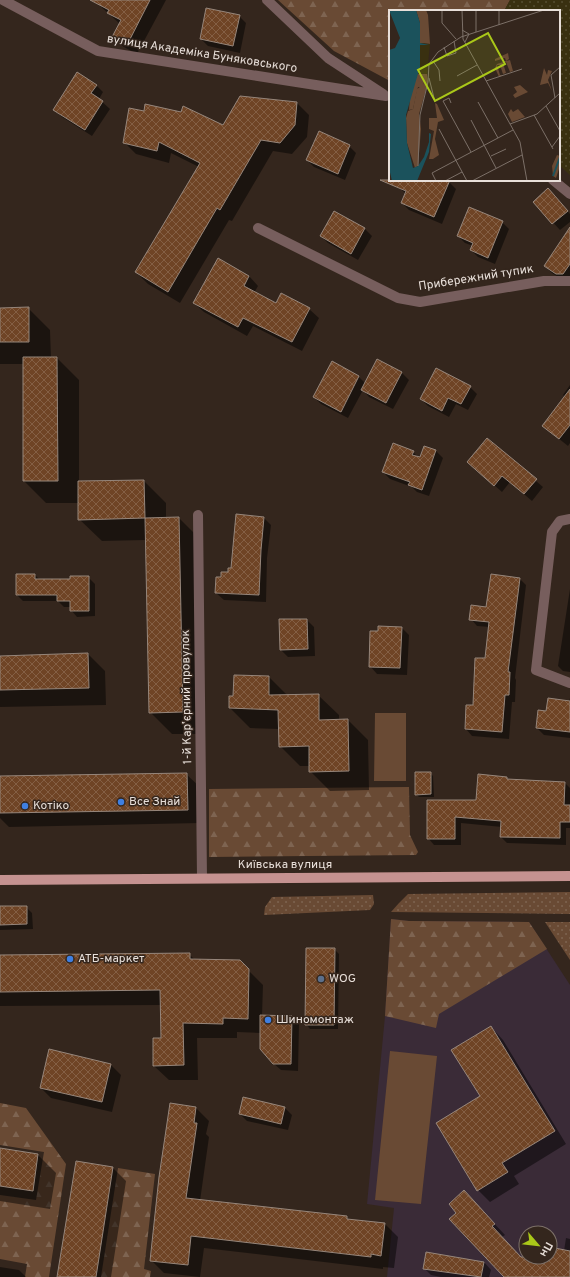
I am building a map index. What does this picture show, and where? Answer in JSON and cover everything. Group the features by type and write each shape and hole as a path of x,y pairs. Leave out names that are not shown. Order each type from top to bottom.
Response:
{"main road":[{"name":"Київська вулиця","path":"0,880 570,876"}],"street":[{"name":"вулиця Академіка Буняковського","path":"3,0 98,51 388,97"},
{"path":"267,0 328,58 388,97"},
{"path":"554,181 570,194"},
{"name":"Прибережний тупик","path":"258,228 398,298 420,302 544,281 570,281"},
{"name":"1-й Карʼєрний провулок","path":"198,515 202,878"},
{"path":"570,519 560,521 552,532 536,670 570,683"}],"shaded area":[{"path":"391,919 409,921 529,922 570,985 570,1277 387,1277 394,1208 367,1204 385,1016"}],"green space":[{"path":"278,0 510,0 505,10 389,10 389,80 334,51"},
{"path":"375,713 406,713 406,781 374,781"},
{"path":"409,787 410,835 418,852 416,855 209,857 209,789"},
{"path":"570,892 570,914 391,912 408,894"},
{"path":"373,895 374,904 370,910 264,915 265,907 272,897"},
{"path":"391,919 409,921 529,922 547,949 439,1014 436,1028 385,1016"},
{"path":"545,922 570,922 570,960"},
{"path":"390,1051 437,1056 421,1204 375,1200"},
{"path":"0,1103 26,1108 66,1164 49,1277 25,1277 27,1264 0,1259 0,1195 36,1200 44,1152 0,1145"},
{"path":"118,1168 155,1174 144,1269 151,1271 150,1277 101,1277"}],"sand":[{"path":"510,0 570,0 570,175 560,166 560,10 505,10"}],"building":[{"path":"90,0 150,0 127,45 112,37 121,20 107,13 109,10"},
{"path":"206,8 240,15 233,46 200,39"},
{"path":"77,72 97,85 91,93 103,101 85,130 53,110"},
{"path":"240,96 297,102 295,125 280,143 261,140 220,210 217,208 168,292 135,272 200,163 159,142 157,151 123,143 129,108 144,111 145,104 181,112 183,106 223,125"},
{"path":"319,131 350,145 338,174 306,160"},
{"path":"380,180 450,181 434,217 401,203 406,191"},
{"path":"548,188 568,211 552,224 533,202"},
{"path":"469,207 503,221 488,258 470,250 473,243 457,236"},
{"path":"334,211 365,228 351,254 320,236"},
{"path":"570,227 570,264 563,274 556,274 544,266"},
{"path":"218,258 249,276 244,286 276,303 281,293 310,308 292,342 243,318 238,327 193,303"},
{"path":"29,307 29,342 0,342 0,308"},
{"path":"23,357 57,357 58,481 23,481"},
{"path":"377,359 402,372 386,403 361,390"},
{"path":"332,361 359,376 341,412 313,397"},
{"path":"436,368 471,386 461,404 448,398 442,411 420,399"},
{"path":"570,389 570,425 559,439 542,426"},
{"path":"487,438 537,479 524,494 502,476 494,486 467,462"},
{"path":"393,443 414,451 412,455 420,457 424,446 436,450 422,490 408,485 410,482 382,472"},
{"path":"144,480 145,518 78,520 78,481"},
{"path":"236,514 264,517 259,595 215,593 216,577 221,577 221,572 228,572 228,568 231,568"},
{"path":"179,517 183,712 149,713 145,518"},
{"path":"16,574 35,574 35,579 70,579 70,576 89,576 89,611 70,611 70,601 57,601 57,595 16,595"},
{"path":"491,574 520,578 508,672 510,672 509,695 505,695 502,732 465,729 466,705 473,705 475,658 485,658 489,622 469,620 471,605 486,607"},
{"path":"279,619 307,619 308,649 280,650"},
{"path":"378,626 402,627 400,668 369,667 370,631 378,631"},
{"path":"88,653 89,688 0,690 0,656"},
{"path":"234,675 269,676 269,695 319,694 319,720 348,719 349,771 309,772 309,746 279,747 278,710 229,708 229,696 233,696"},
{"path":"548,698 570,701 570,732 536,728 538,710 546,711"},
{"path":"415,772 431,772 431,794 415,795"},
{"path":"187,773 188,810 0,813 0,776"},
{"path":"478,774 507,777 507,779 565,782 564,805 570,805 570,822 560,822 560,838 500,837 501,821 455,817 455,839 427,839 427,800 476,800"},
{"path":"0,906 27,906 27,924 0,925"},
{"path":"306,948 335,948 334,1025 305,1025"},
{"path":"190,953 190,959 240,960 249,969 248,1019 223,1018 223,1024 183,1023 184,1065 153,1066 153,1038 161,1038 160,990 0,992 0,955"},
{"path":"260,1015 292,1016 291,1064 273,1064 260,1049"},
{"path":"491,1026 555,1131 502,1163 508,1172 477,1191 436,1123 480,1096 451,1050"},
{"path":"49,1049 111,1064 102,1102 40,1088"},
{"path":"243,1097 285,1107 281,1124 239,1114"},
{"path":"170,1103 196,1107 194,1123 197,1123 186,1198 347,1216 347,1219 385,1223 381,1256 371,1254 371,1257 191,1236 188,1265 150,1261 159,1177"},
{"path":"0,1148 38,1154 33,1191 0,1186"},
{"path":"76,1161 113,1167 96,1277 57,1277"},
{"path":"464,1190 495,1224 492,1226 518,1254 518,1265 558,1265 558,1249 570,1251 570,1277 504,1277 449,1219 456,1213 449,1204"},
{"path":"426,1252 484,1262 481,1277 423,1269"}],"place":[{"name":"Все Знай","path":"121,802"},
{"name":"Котіко","path":"25,806"},
{"name":"АТБ-маркет","path":"70,959"},
{"name":"WOG","path":"321,979"},
{"name":"Шиномонтаж","path":"268,1020"}]}
